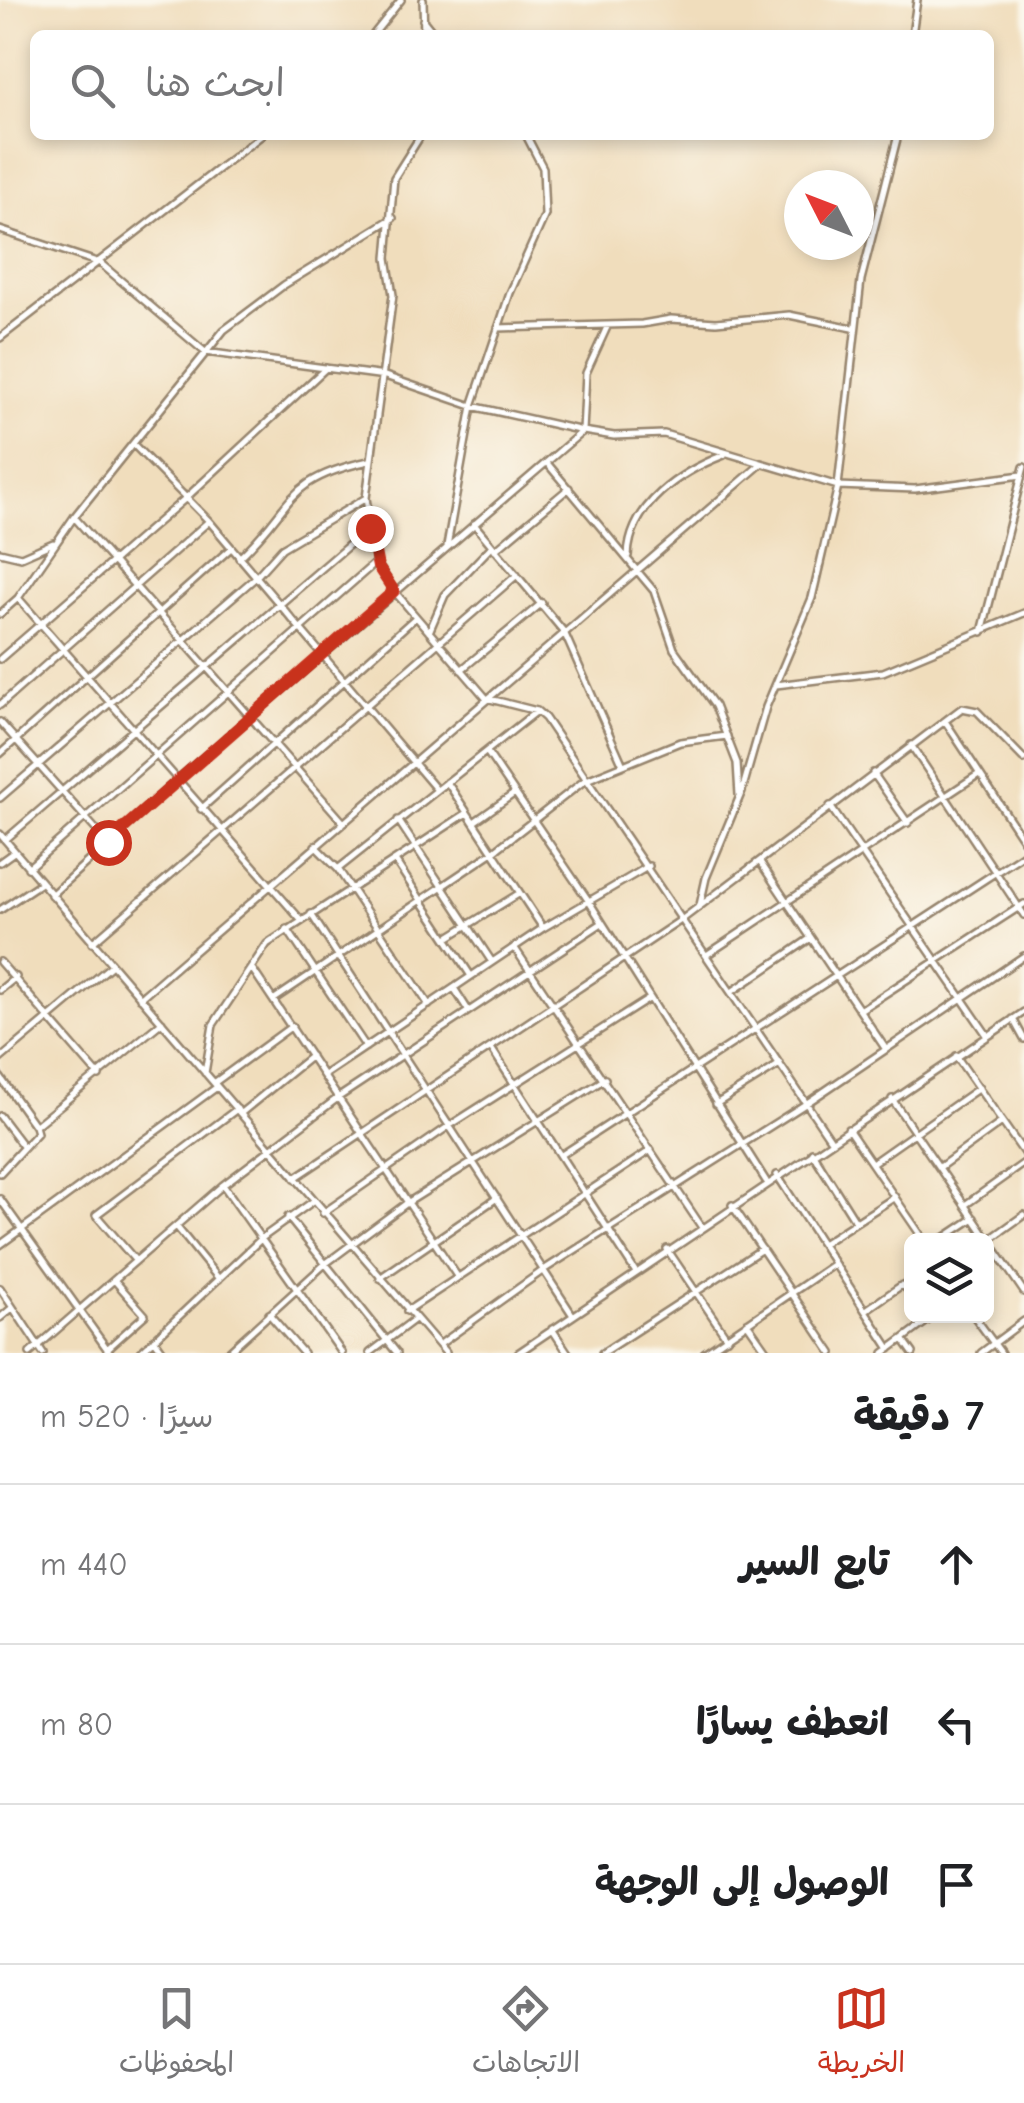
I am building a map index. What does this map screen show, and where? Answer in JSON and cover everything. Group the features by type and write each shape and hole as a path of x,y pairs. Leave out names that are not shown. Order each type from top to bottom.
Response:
{"street":[{"path":"378,30 400,0"},
{"path":"422,0 423,30"},
{"path":"913,30 917,0"},
{"path":"422,18 431,30"},
{"path":"0,338 256,140"},
{"path":"417,140 395,172 394,218 386,258 393,295 386,376 366,498 376,562 394,591 486,698 538,711 584,781 649,866 831,1140"},
{"path":"447,547 472,406 498,328 545,215 543,168 529,140"},
{"path":"700,905 706,878 738,800 776,685 812,598 838,486 853,328 875,214 897,140"},
{"path":"0,614 18,598 74,516 224,330 284,285 394,218"},
{"path":"0,230 100,263 205,352 386,376 472,406 584,431 614,436 664,434 838,486 915,489 1022,475"},
{"path":"498,328 789,315 853,328"},
{"path":"51,895 394,591 584,431 586,372 608,326"},
{"path":"0,659 187,497 326,368"},
{"path":"133,444 187,497 436,789"},
{"path":"628,559 630,529 658,495 699,466 726,454"},
{"path":"239,558 280,506 311,479 370,461"},
{"path":"547,463 654,591 674,649 708,694 738,763 738,800"},
{"path":"140,998 760,465"},
{"path":"982,632 1024,466"},
{"path":"429,632 445,595 494,548 569,488"},
{"path":"0,798 255,578 282,548 366,498"},
{"path":"74,516 342,822"},
{"path":"0,705 208,521"},
{"path":"474,524 564,632 623,765"},
{"path":"5,840 276,604 370,528"},
{"path":"0,552 21,557 58,541"},
{"path":"0,754 230,548"},
{"path":"28,868 153,754 376,562"},
{"path":"92,943 517,575"},
{"path":"18,598 300,920"},
{"path":"461,670 542,603"},
{"path":"776,685 883,672 1024,613"},
{"path":"201,809 416,617"},
{"path":"294,1178 684,918 962,708 977,711 1022,754"},
{"path":"338,869 538,711"},
{"path":"945,721 1024,842"},
{"path":"0,722 108,842"},
{"path":"273,1000 493,852 584,781 693,739 727,736"},
{"path":"911,745 1022,906 1024,915"},
{"path":"487,752 588,900 766,1182"},
{"path":"873,773 908,823"},
{"path":"708,954 979,774"},
{"path":"447,782 542,928"},
{"path":"474,822 515,793"},
{"path":"830,806 988,1036"},
{"path":"206,1073 213,1024 266,944 468,813"},
{"path":"398,820 492,962"},
{"path":"0,834 272,1149 312,1202 446,1353"},
{"path":"315,846 338,869 429,1005"},
{"path":"0,862 14,852"},
{"path":"563,1154 1024,854"},
{"path":"396,862 471,976"},
{"path":"760,862 884,1048"},
{"path":"324,1075 542,928 649,866"},
{"path":"1,907 40,883"},
{"path":"447,938 520,892"},
{"path":"860,1010 1022,906"},
{"path":"311,914 572,1314"},
{"path":"30,1353 224,1185 338,1097 602,923"},
{"path":"287,929 366,1047"},
{"path":"732,991 811,938"},
{"path":"514,947 678,1186 701,1226"},
{"path":"439,1345 545,1269 807,1103 1024,956"},
{"path":"0,962 98,1076"},
{"path":"0,1060 112,965"},
{"path":"252,970 458,1276"},
{"path":"0,990 16,977"},
{"path":"454,988 468,1010"},
{"path":"323,1214 449,1126 648,998"},
{"path":"518,1353 667,1248 1024,1012"},
{"path":"1013,1019 1024,1038"},
{"path":"36,1126 162,1022"},
{"path":"0,1245 292,1026"},
{"path":"491,1048 612,1229 635,1270"},
{"path":"136,1261 96,1215 311,1056"},
{"path":"956,1056 1024,1154"},
{"path":"716,1104 780,1064"},
{"path":"0,1077 36,1126 37,1133 0,1173"},
{"path":"227,1353 325,1264 407,1203 604,1079"},
{"path":"872,1163 979,1088"},
{"path":"892,1098 984,1233"},
{"path":"0,1116 23,1146"},
{"path":"940,1167 1002,1122"},
{"path":"848,1129 919,1233"},
{"path":"408,1311 652,1150"},
{"path":"812,1152 856,1222"},
{"path":"965,1205 1024,1162"},
{"path":"777,1175 866,1311 887,1351 923,1323"},
{"path":"224,1185 342,1353"},
{"path":"822,1244 895,1197"},
{"path":"380,1278 498,1198"},
{"path":"0,1199 109,1351 145,1314 115,1280"},
{"path":"140,1353 262,1238 312,1202"},
{"path":"732,1205 832,1353"},
{"path":"994,1236 1024,1215"},
{"path":"288,1218 398,1353"},
{"path":"952,1233 974,1218"},
{"path":"176,1226 219,1280"},
{"path":"994,1247 1024,1292"},
{"path":"667,1248 727,1338"},
{"path":"602,1353 762,1249"},
{"path":"705,1353 834,1264"},
{"path":"866,1311 904,1287"},
{"path":"0,1288 43,1353"},
{"path":"0,1318 12,1308"},
{"path":"268,1314 302,1353"},
{"path":"370,1353 415,1318"},
{"path":"981,1353 1024,1321"},
{"path":"748,1323 768,1353"},
{"path":"978,1323 1000,1353"},
{"path":"552,1329 568,1353"},
{"path":"154,1339 164,1353"},
{"path":"903,1339 913,1353"}],"route":[{"path":"108,842 394,591 378,567 370,528"}]}
